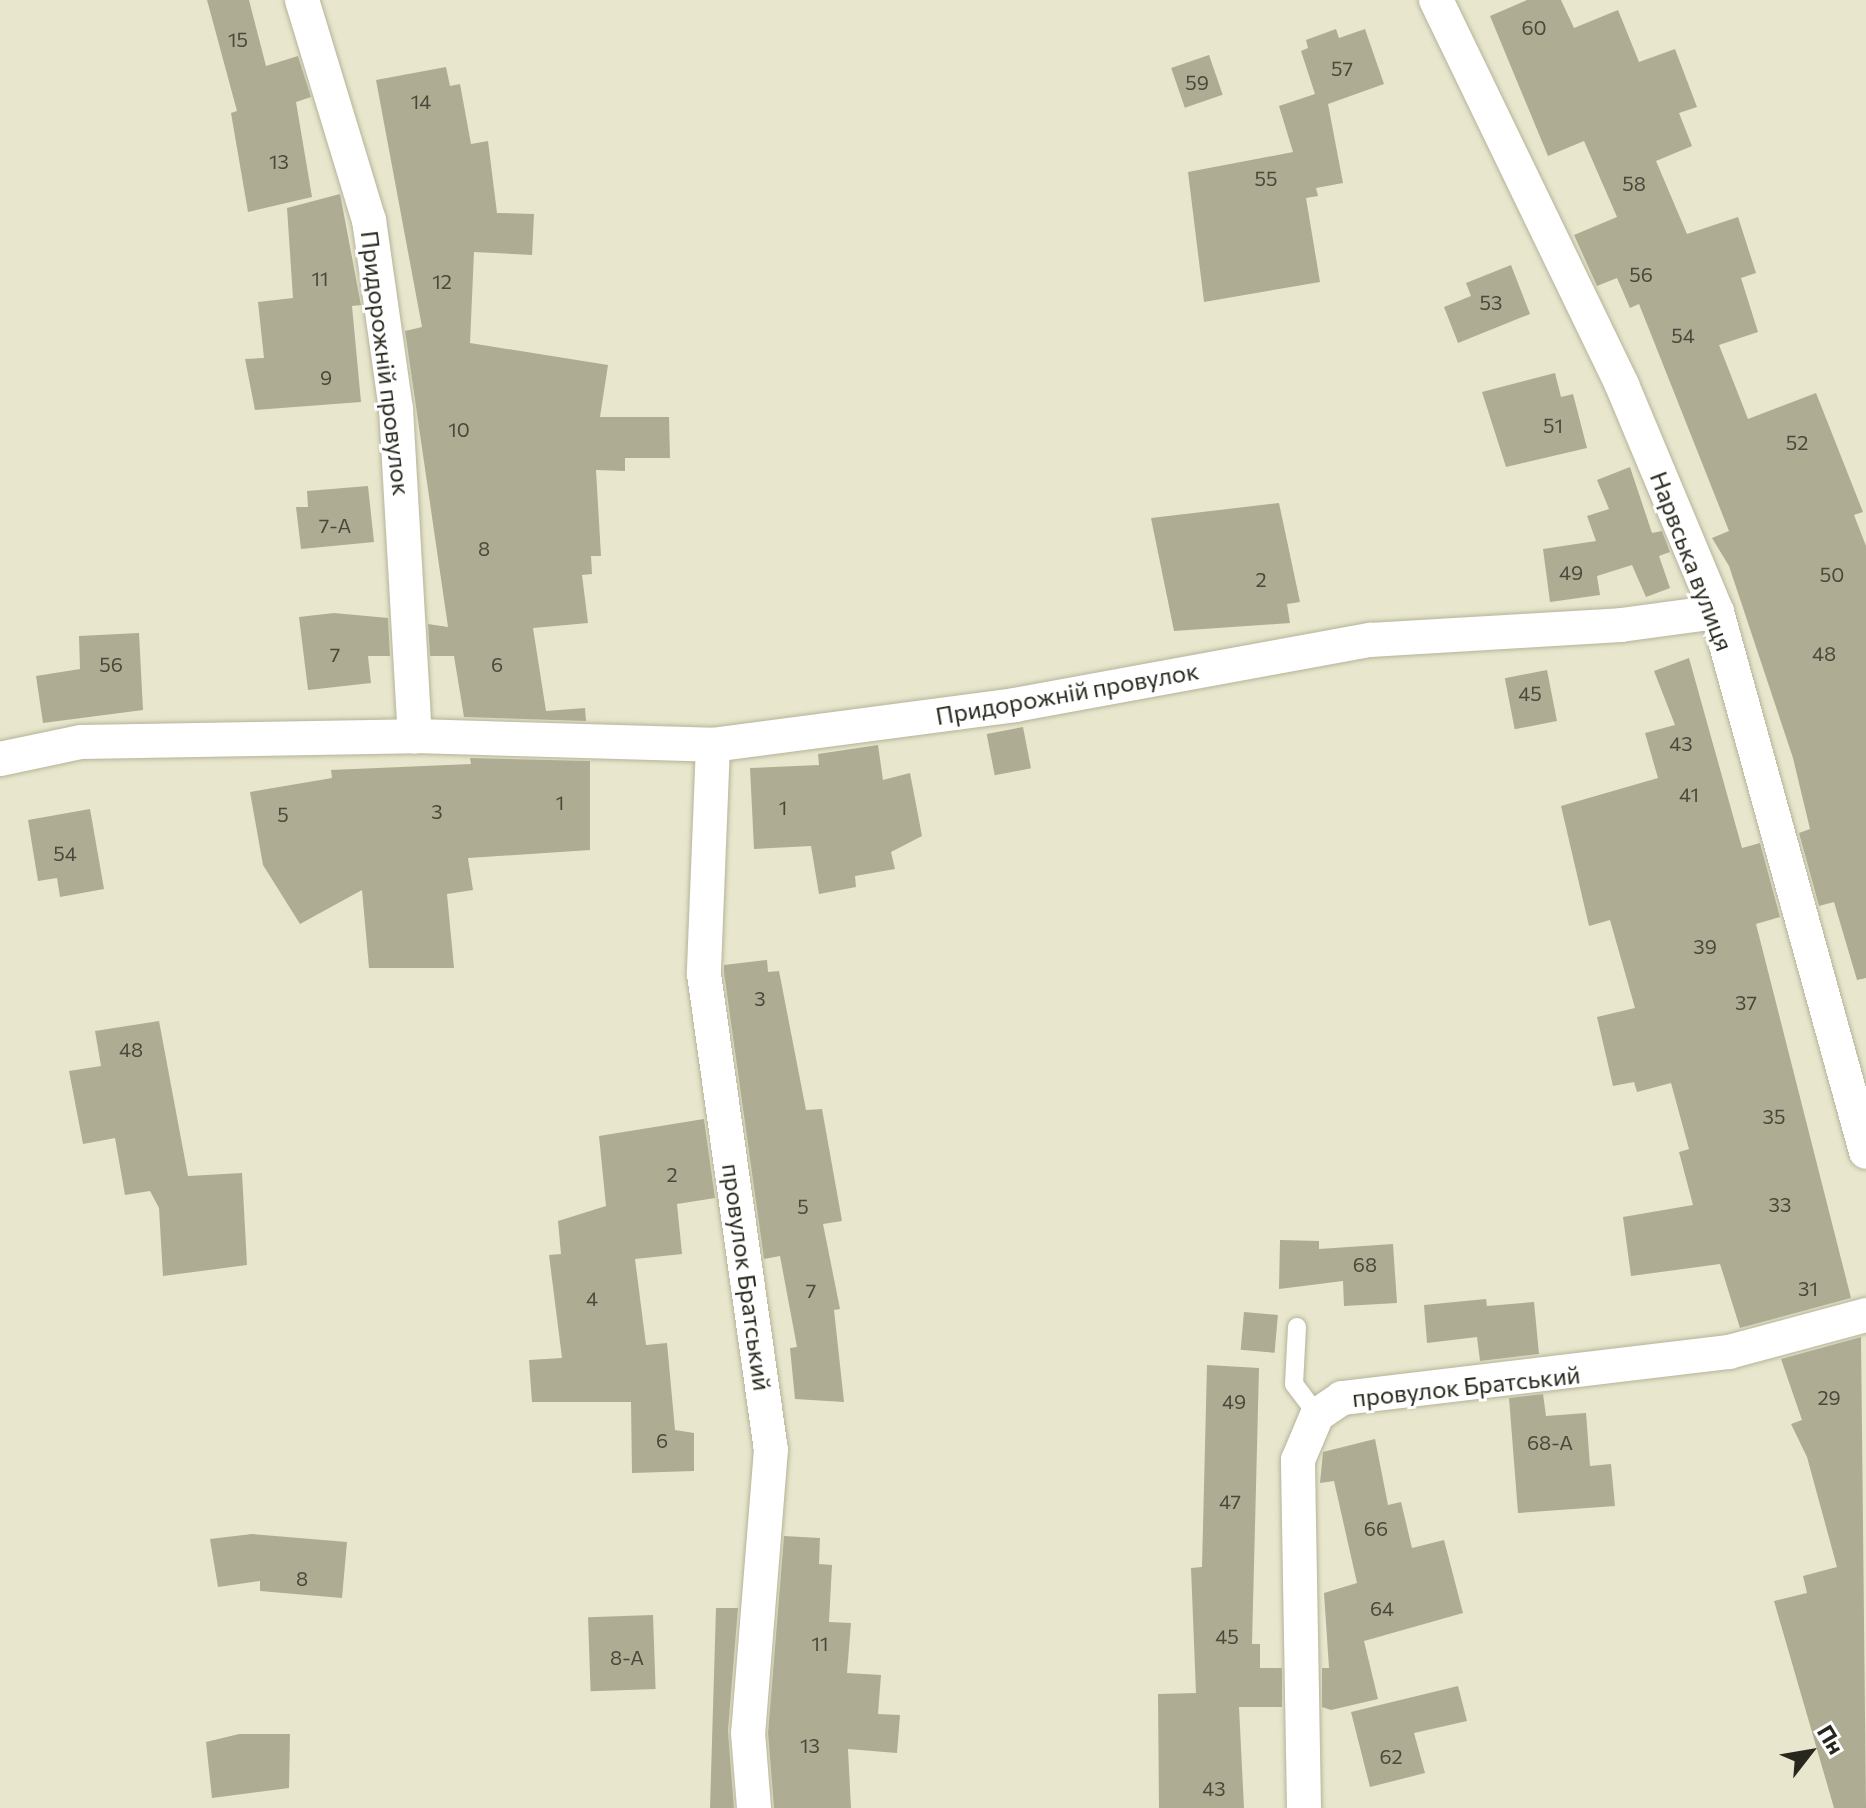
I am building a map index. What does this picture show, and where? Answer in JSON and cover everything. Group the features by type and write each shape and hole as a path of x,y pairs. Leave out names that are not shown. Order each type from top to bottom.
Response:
{"street":[{"name":"Придорожній провулок","path":"302,0 369,220 396,409 415,736"},
{"name":"Нарвська вулиця","path":"1436,0 1622,385 1717,612 1859,1092 1866,1152"},
{"name":"Придорожній провулок","path":"0,759 81,742 415,736 713,745 1015,705 1370,640 1621,625 1717,612"},
{"name":"провулок Братський","path":"713,745 704,974 771,1449 748,1733 754,1808"},
{"name":"провулок Братський","path":"1317,1415 1342,1398 1729,1352 1866,1315"},
{"path":"1304,1808 1298,1460 1317,1415"}],"lane":[{"path":"1297,1327 1294,1384 1317,1415"}],"building":[{"path":"207,0 249,0 266,66 298,56 311,97 296,102 312,197 248,212 231,113 237,111"},
{"path":"1527,0 1561,0 1574,28 1618,10 1639,62 1675,49 1697,107 1679,113 1692,146 1656,161 1687,234 1738,217 1756,273 1741,278 1758,332 1719,345 1748,419 1816,393 1863,512 1854,515 1866,546 1866,978 1857,980 1834,902 1819,906 1799,833 1810,829 1793,758 1729,566 1712,538 1729,531 1639,304 1630,308 1617,278 1597,286 1574,235 1617,217 1584,141 1548,156 1490,16"},
{"path":"1336,29 1339,38 1365,29 1384,84 1328,104 1343,183 1316,188 1318,196 1306,198 1320,282 1204,302 1188,172 1293,152 1279,106 1315,94 1301,51 1308,48 1306,40"},
{"path":"1209,55 1223,95 1185,108 1171,68"},
{"path":"446,67 450,86 460,84 471,144 488,141 497,213 534,214 532,255 474,252 470,343 608,365 600,417 669,417 670,458 625,458 625,471 596,470 601,556 591,556 592,574 582,575 588,623 533,628 546,711 585,708 586,721 464,717 454,656 430,656 428,624 448,627 405,331 422,327 376,80"},
{"path":"340,194 361,305 352,306 361,402 255,410 245,359 264,358 258,302 293,298 287,208"},
{"path":"1511,265 1530,314 1458,343 1444,307 1471,296 1466,283"},
{"path":"1555,373 1561,397 1573,394 1587,448 1506,467 1482,392"},
{"path":"1630,467 1652,533 1662,531 1670,552 1659,556 1670,588 1646,597 1632,565 1597,576 1600,595 1550,602 1543,549 1596,541 1587,516 1609,509 1597,480"},
{"path":"368,486 374,542 301,549 296,507 308,507 307,491"},
{"path":"1279,503 1300,602 1287,604 1290,623 1174,631 1151,518"},
{"path":"334,613 388,618 390,656 368,656 371,683 308,690 299,617"},
{"path":"139,633 143,710 43,723 36,676 80,669 79,636"},
{"path":"1689,658 1742,848 1760,843 1780,917 1756,924 1851,1298 1740,1328 1720,1264 1631,1276 1623,1217 1693,1205 1679,1152 1689,1149 1671,1083 1637,1092 1634,1082 1613,1086 1597,1017 1635,1008 1610,920 1589,926 1561,806 1658,778 1645,733 1675,725 1654,671"},
{"path":"1547,670 1557,721 1515,729 1505,678"},
{"path":"1023,727 1031,768 995,775 987,734"},
{"path":"878,745 883,780 910,773 922,836 891,852 895,869 855,876 856,887 819,894 811,846 754,849 750,768 819,765 818,754"},
{"path":"470,758 590,761 590,850 468,858 473,890 447,894 454,968 369,968 362,890 300,924 263,865 250,792 332,778 331,770 471,764"},
{"path":"90,809 104,889 60,897 57,878 38,881 28,820"},
{"path":"767,960 768,972 779,971 806,1110 822,1109 842,1221 823,1224 840,1309 834,1310 844,1402 795,1399 790,1348 797,1347 780,1256 764,1259 724,965"},
{"path":"159,1021 188,1176 242,1173 247,1265 163,1276 159,1208 150,1191 125,1195 115,1138 83,1144 69,1071 101,1066 95,1031"},
{"path":"704,1119 715,1198 677,1204 682,1254 635,1259 646,1345 667,1343 675,1430 694,1433 694,1471 632,1473 631,1402 532,1402 529,1360 562,1358 549,1255 561,1254 558,1221 606,1206 599,1136"},
{"path":"1280,1240 1319,1241 1319,1249 1393,1244 1397,1303 1344,1306 1343,1281 1279,1289"},
{"path":"1486,1299 1487,1306 1534,1302 1539,1354 1480,1361 1477,1337 1427,1343 1424,1305"},
{"path":"1244,1312 1278,1315 1275,1353 1241,1350"},
{"path":"1861,1337 1866,1808 1834,1808 1774,1601 1807,1593 1803,1576 1837,1567 1807,1457 1791,1424 1802,1420 1781,1359"},
{"path":"1207,1365 1259,1368 1252,1644 1260,1644 1260,1668 1282,1668 1282,1707 1239,1707 1244,1808 1159,1808 1158,1694 1196,1693 1191,1568 1202,1567"},
{"path":"1543,1394 1546,1416 1586,1413 1590,1466 1611,1464 1615,1506 1518,1513 1509,1398"},
{"path":"1375,1439 1388,1505 1401,1502 1412,1548 1444,1540 1463,1613 1364,1641 1378,1699 1331,1710 1322,1707 1322,1668 1329,1668 1324,1593 1357,1583 1334,1481 1320,1483 1323,1452"},
{"path":"252,1534 347,1542 342,1598 260,1591 260,1581 218,1587 210,1539"},
{"path":"784,1536 820,1538 819,1564 832,1565 829,1622 851,1623 847,1673 881,1675 878,1714 900,1715 897,1753 848,1749 851,1808 774,1808 768,1733"},
{"path":"716,1608 738,1608 728,1731 734,1808 710,1808"},
{"path":"653,1615 656,1689 591,1691 588,1617"},
{"path":"1458,1686 1467,1721 1414,1733 1425,1773 1370,1787 1351,1712"},
{"path":"239,1734 290,1734 289,1788 212,1798 206,1742"}]}
